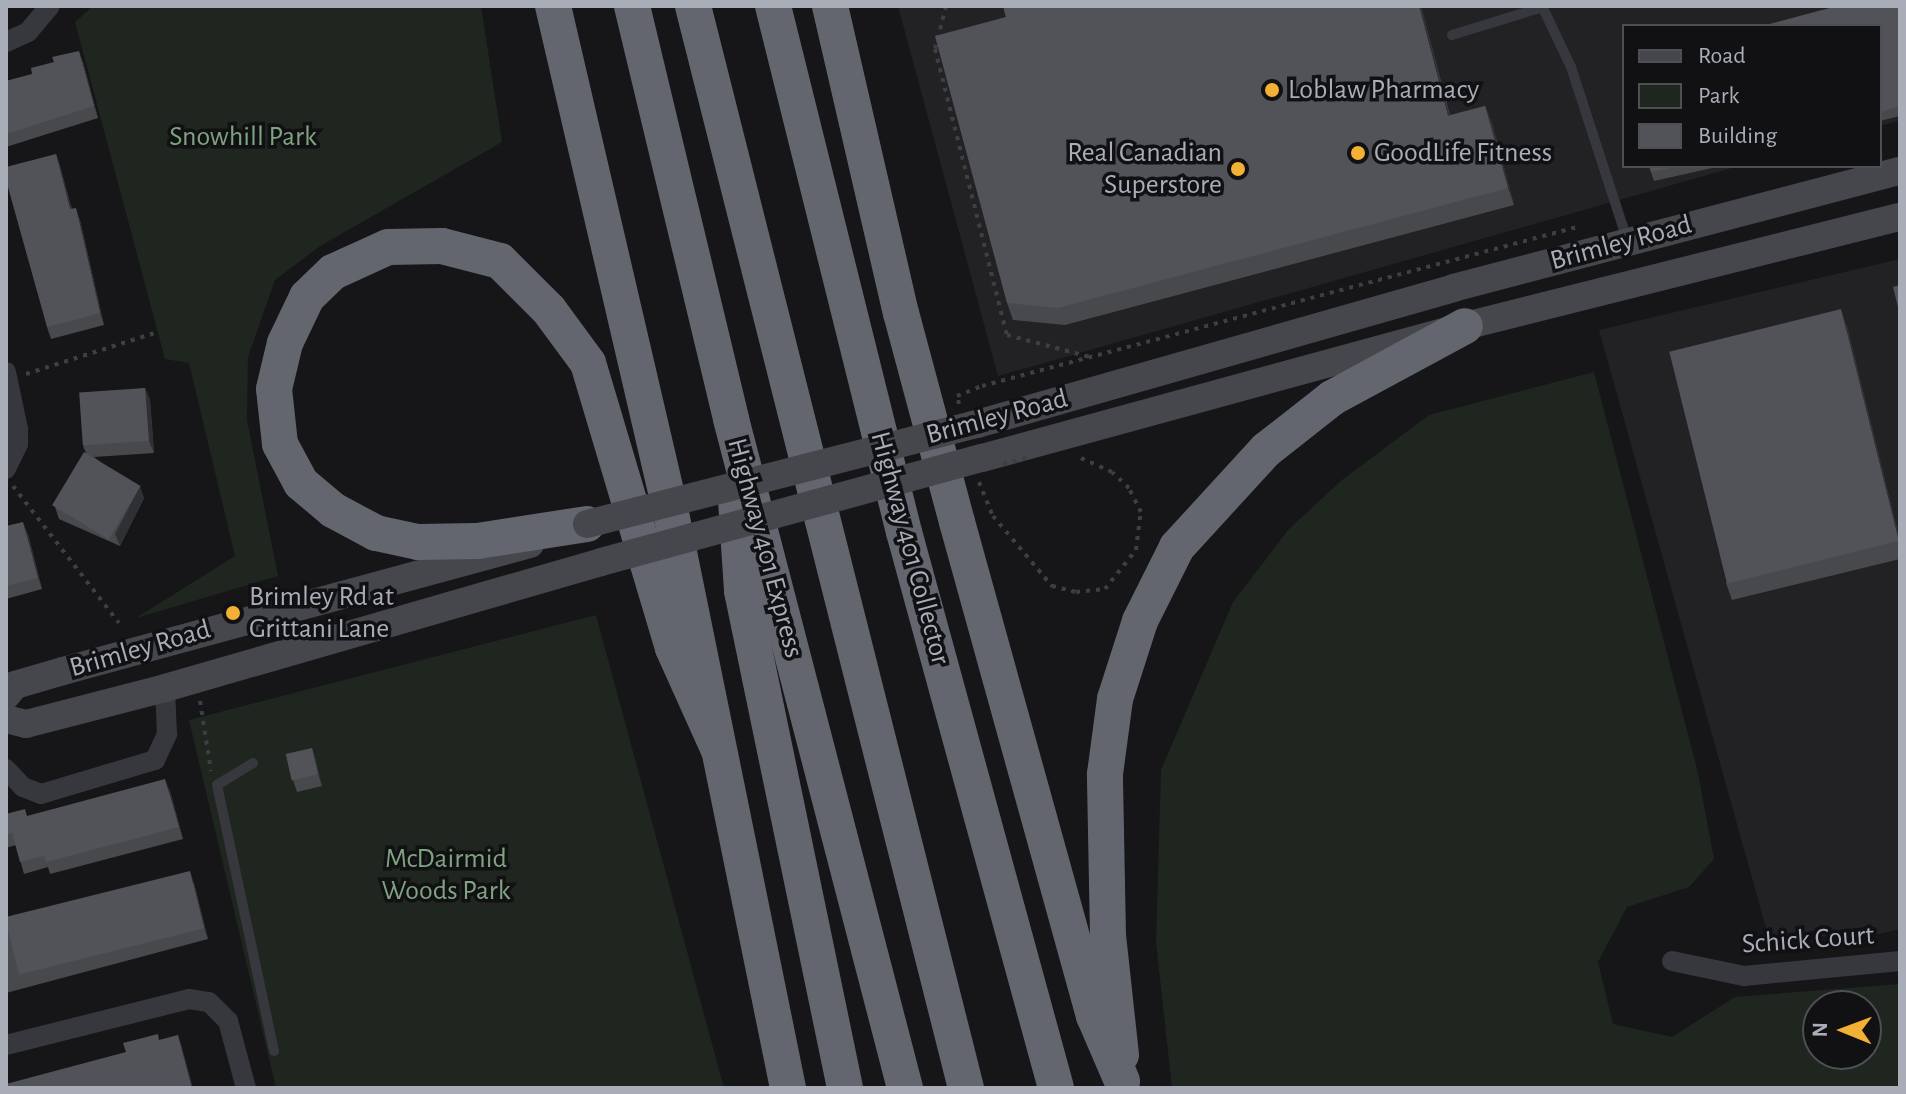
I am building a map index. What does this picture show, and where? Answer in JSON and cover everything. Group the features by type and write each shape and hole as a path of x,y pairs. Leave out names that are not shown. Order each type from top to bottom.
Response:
{"highway":[{"path":"553,6 623,291 788,1088"},
{"name":"Highway 401 Express","path":"632,6 731,419 905,1088"},
{"path":"693,6 966,1088"},
{"name":"Highway 401 Collector","path":"773,6 904,532 1056,1088"},
{"path":"830,6 901,313 957,522 1094,1016 1123,1084"},
{"path":"587,524 477,541 418,542 376,533 333,510 301,483 280,444 274,389 285,343 307,297 333,272 388,247 442,246 500,261 549,310 588,363 673,648 718,748"},
{"path":"1123,1084 1107,922 1105,774 1115,699 1140,621 1177,547 1266,450 1332,398 1465,326"},
{"path":"731,419 742,591 845,1088"}],"main road":[{"name":"Brimley Road","path":"6,696 15,685 278,610 488,559 587,524 977,424 1627,241 1900,171"},
{"path":"1844,187 1855,228"},
{"name":"Brimley Road","path":"6,719 26,724 165,688 601,562 1465,326 1900,217"}],"street":[{"path":"6,42 28,32 50,6"},
{"path":"6,472 18,444 7,375"},
{"path":"6,769 23,787 41,794 155,760 167,734 165,688"},
{"name":"Schick Court","path":"1672,961 1744,976 1900,961"},
{"path":"6,1045 199,1000 209,1002 228,1021 246,1088"}],"lane":[{"path":"1452,35 1542,7 1571,67 1627,241"},
{"path":"253,763 217,785 274,1051"}],"path":[{"path":"946,6 935,49 1007,335 1092,357"},
{"path":"957,396 1581,226"},
{"path":"7,375 158,332"},
{"path":"1032,456 1044,455"},
{"path":"982,496 1052,586 1076,592 1105,589 1136,550 1141,512 1129,488 1112,472 1096,461 1067,456"},
{"path":"6,472 119,623"},
{"path":"200,695 201,724 217,785"}],"shaded area":[{"name":"Real Canadian Superstore","path":"898,6 1900,6 1900,120 1882,125 1882,24 1622,24 1622,168 1732,168 998,376"},
{"path":"1900,259 1900,929 1866,937 1768,935 1599,330"}],"green space":[{"name":"Snowhill Park","path":"93,6 481,6 502,142 320,246 275,280 248,357 247,420 278,576 136,618 235,556 189,363 165,359 75,22"},
{"path":"1594,372 1698,773 1714,859 1689,887 1627,907 1598,962 1613,1024 1672,1037 1735,997 1802,992 1802,1070 1882,1070 1882,990 1824,990 1900,984 1900,1088 1172,1088 1156,942 1161,770 1233,602 1289,529 1342,480 1429,415"},
{"name":"McDairmid Woods Park","path":"596,615 724,1088 276,1088 189,720"}],"building":[{"name":"Real Canadian Superstore","path":"1003,6 1419,6 1448,116 1485,106 1508,188 1058,308 1007,303 935,36 1006,17"},
{"path":"1837,6 1900,6 1900,106 1882,111 1882,24 1770,24"},
{"path":"79,51 94,106 6,134 6,81 32,74 31,68 54,62 52,57"},
{"path":"56,154 70,209 76,208 100,313 47,327 6,180 6,167"},
{"path":"1650,168 1670,168 1651,172"},
{"path":"1900,285 1900,315 1893,287"},
{"path":"1841,309 1899,541 1727,584 1669,352"},
{"path":"145,388 149,441 83,445 79,393"},
{"path":"84,452 141,486 109,539 52,505"},
{"path":"23,522 38,578 6,586 6,526"},
{"path":"312,748 318,774 292,780 286,754"},
{"path":"165,779 179,827 46,862 44,856 20,862 12,833 6,835 6,814 25,809 27,816"},
{"path":"190,871 204,928 19,974 6,917"},
{"path":"158,1034 159,1040 178,1035 192,1088 6,1088 6,1084 126,1052 123,1043"}],"place":[{"name":"Loblaw Pharmacy","path":"1272,90"},
{"name":"GoodLife Fitness","path":"1358,153"},
{"name":"Real Canadian Superstore","path":"1238,169"},
{"name":"Brimley Rd at Grittani Lane","path":"233,613"}]}
